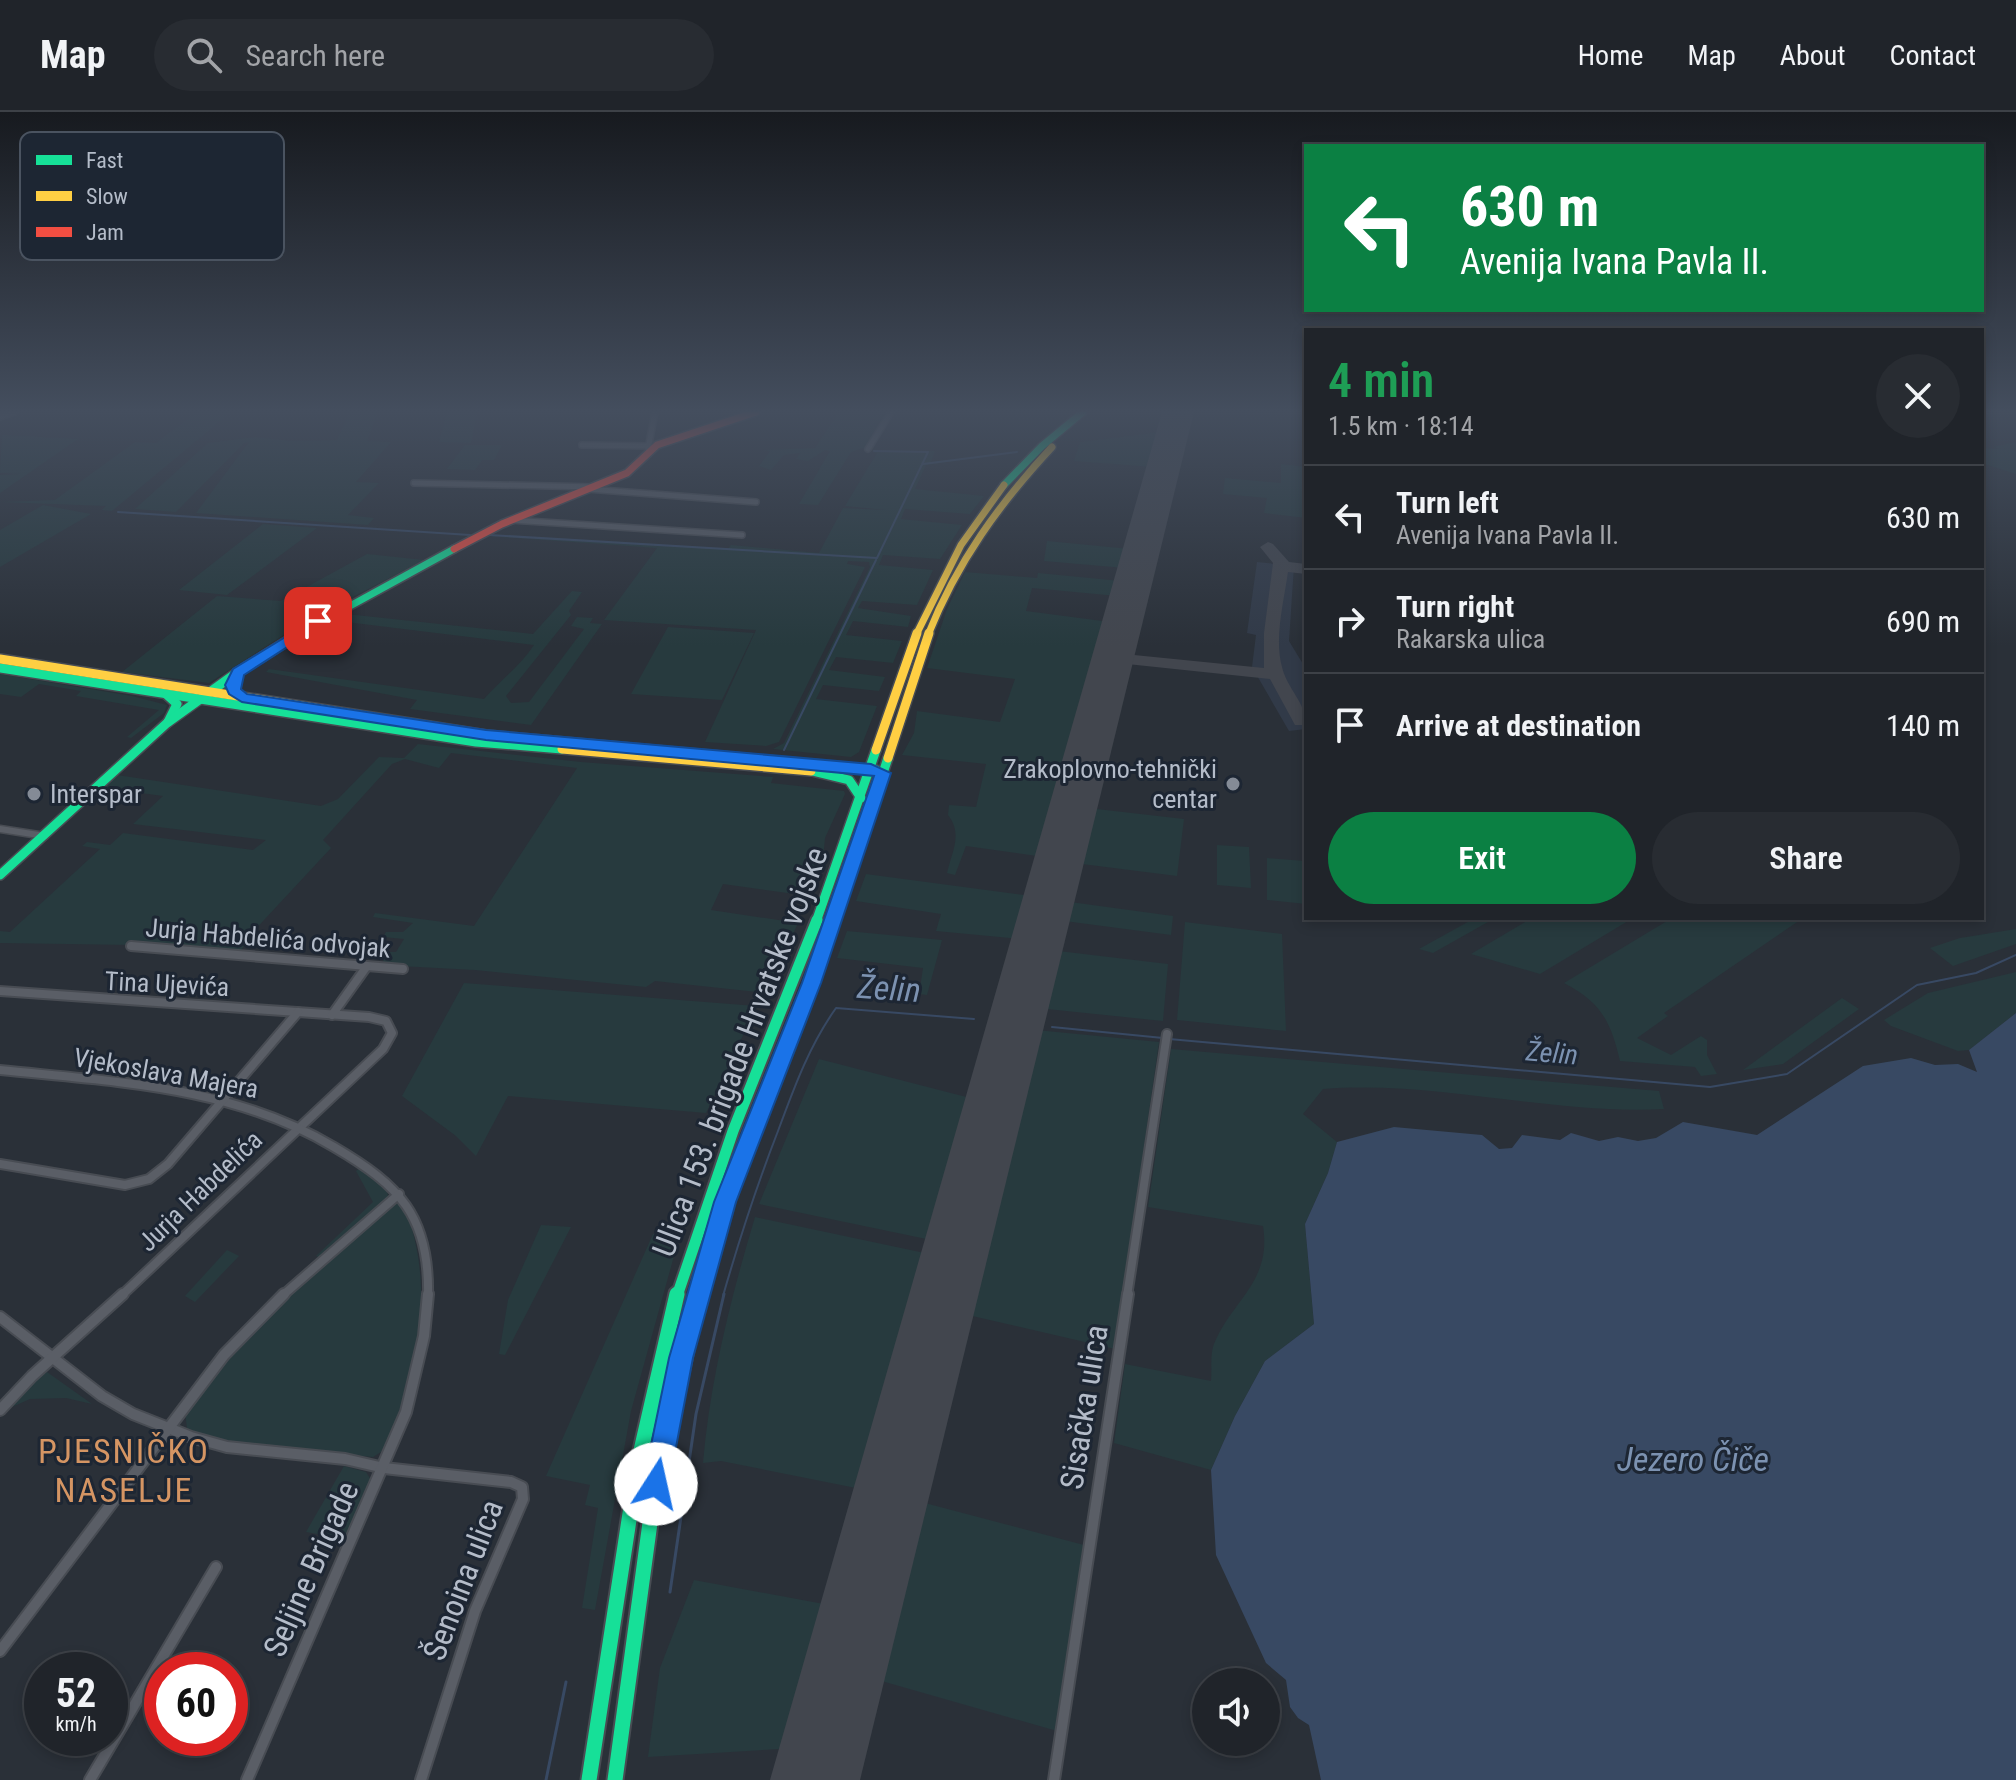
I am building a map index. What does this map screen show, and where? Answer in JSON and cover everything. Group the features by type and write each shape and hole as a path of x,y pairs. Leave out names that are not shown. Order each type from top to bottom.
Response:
{"main road":[{"path":"0,875 45,836 87,792 168,722 304,628 511,520 586,490"},
{"name":"Ulica 153. brigade Hrvatske vojske","path":"589,1780 645,1426 680,1283 727,1140 794,984 922,615 953,555 1000,490"},
{"name":"Ulica 153. brigade Hrvatske vojske","path":"615,1780 656,1484 700,1284 737,1164 812,983 923,646 947,586 965,554 1012,490"},
{"path":"0,659 476,742 812,771 883,773"},
{"path":"0,668 163,693 242,698 486,735 835,766 870,772"},
{"path":"238,672 232,688 242,698"},
{"path":"163,693 177,704 168,722"},
{"path":"835,766 861,761 880,739"},
{"path":"812,771 854,781 859,786 861,798"}],"street":[{"path":"596,490 604,493 756,502"},
{"path":"511,520 742,535"},
{"path":"0,829 45,836"},
{"name":"Jurja Habdelića odvojak","path":"131,946 403,969"},
{"path":"332,1015 367,966"},
{"name":"Tina Ujevića","path":"0,991 332,1015"},
{"path":"0,1164 134,1184 149,1179 168,1164 298,1012"},
{"name":"Jurja Habdelića","path":"0,1410 52,1357 154,1266 391,1037 391,1026 382,1019 332,1015"},
{"name":"Sisačka ulica","path":"1054,1780 1166,1038"},
{"name":"Vjekoslava Majera","path":"0,1070 109,1082 250,1108 299,1127 361,1162 399,1194 411,1212 423,1247 427,1275 427,1321 418,1373 384,1468"},
{"path":"0,1651 209,1372 302,1276 399,1194"},
{"path":"0,1317 110,1401 167,1427 227,1447 345,1459 384,1468"},
{"name":"Seljine Brigade","path":"247,1780 384,1468"},
{"name":"Šenoina ulica","path":"384,1468 511,1482 524,1491 475,1611 421,1780"},
{"path":"90,1780 216,1567"}],"shaded area":[{"path":"1257,562 1294,566 1289,641 1304,666 1304,729 1289,731 1252,667 1256,635 1247,633"}],"green space":[{"path":"69,490 137,490 112,511 102,510 106,506 0,502 55,500"},
{"path":"156,490 198,490 176,512 135,509"},
{"path":"213,490 372,490 348,515 374,518 368,525 196,513"},
{"path":"807,490 827,490 818,505 799,504"},
{"path":"855,490 923,490 984,496 970,514 905,509 901,519 962,525 940,559 883,555 879,565 933,570 917,605 862,601 858,608 911,616 908,627 853,621 846,635 902,641 893,663 836,657 829,670 885,677 879,691 823,685 816,699 877,706 859,752 851,757 773,749 784,743 870,567 869,562 848,561 847,564 865,567 779,742 766,746 705,742 756,630 604,620 657,548 485,536 728,549 731,545 819,553 843,508 886,510 845,506"},
{"path":"1224,490 1304,490 1304,518 1264,513 1267,498 1223,494"},
{"path":"43,505 91,514 0,567 0,530"},
{"path":"263,524 317,528 227,595 179,590"},
{"path":"1047,541 1130,549 1125,568 1044,561"},
{"path":"367,554 424,560 299,625 209,683 122,672 217,596 281,601"},
{"path":"965,572 1037,578 1038,573 1121,581 1117,596 1032,588 1026,611 1110,622 1044,857 966,846 955,875 947,873 956,836 948,815 949,805 976,807 986,764 902,755 914,733 917,711 1000,722 1015,679 927,668 947,609"},
{"path":"572,591 582,592 569,611 571,615 506,696 511,703 529,702 584,629 571,626 577,617 593,618 590,623 602,624 531,725 410,709 417,700 266,672 269,669 484,699 534,645 338,621 346,614 533,634"},
{"path":"668,627 754,633 722,700 631,694"},
{"path":"0,674 132,696 167,705 164,713 131,738 127,737 159,710 76,696 81,691 39,684 21,697 0,694"},
{"path":"418,744 581,762 773,777 771,783 844,791 845,794 825,838 823,859 809,896 723,884 711,910 798,923 767,993 655,981 646,987 475,970 381,965 388,952 396,952 404,939 383,937 386,932 403,932 413,923 373,917 375,913 474,926 577,768 451,753 439,768 405,759 392,764 323,840 331,848 252,933 240,952 132,945 0,943 0,931 10,932 100,849 82,846 87,842 110,845 123,833 253,850 266,840 133,824 163,796 104,788 117,775 321,806 338,799 379,757 404,758"},
{"path":"1088,808 1184,819 1177,876 1074,863"},
{"path":"1217,845 1249,847 1251,888 1217,885"},
{"path":"1267,858 1304,861 1304,904 1267,900"},
{"path":"866,874 1032,896 1021,939 936,931 941,914 856,901"},
{"path":"1063,901 1173,916 1171,935 1057,920"},
{"path":"1471,920 1491,920 1433,953 1419,949"},
{"path":"1529,920 1630,920 1540,974 1471,954"},
{"path":"1669,920 1800,920 1664,1013 1668,1016 1637,1038 1671,1055 1701,1036 1707,1040 1707,1055 1717,1074 1701,1076 1695,1067 1620,1061 1613,1035 1602,1014 1587,998 1564,983"},
{"path":"1185,922 1282,934 1286,1031 1177,1020"},
{"path":"2016,929 2016,944 1953,966 1930,948 1960,938"},
{"path":"847,931 942,940 927,995 919,994 923,968 837,958"},
{"path":"1050,950 1168,964 1163,1021 1037,1008"},
{"path":"2016,972 2016,1013 1969,1050 1958,1051 1891,1026 1884,1020 1928,993"},
{"path":"464,983 757,1006 706,1113 508,1096 476,1156 456,1136 402,1096"},
{"path":"1842,998 1859,1009 1783,1064 1743,1070"},
{"path":"1026,1029 1159,1042 1115,1349 955,1312"},
{"path":"1171,1049 1659,1091 1664,1109 1579,1107 1408,1089 1323,1089 1303,1114 1337,1142 1328,1173 1305,1224 1314,1324 1265,1361 1235,1416 1211,1470 1114,1443 1125,1364 1211,1381 1214,1344 1249,1290 1262,1262 1263,1226 1148,1207"},
{"path":"819,1059 974,1099 936,1241 759,1204"},
{"path":"362,1166 387,1188 388,1197 319,1257 316,1256 373,1202 356,1171"},
{"path":"396,1203 411,1225 415,1241 421,1321 412,1378 394,1429 381,1452 373,1457 253,1447 229,1443 187,1428 185,1413 227,1358 270,1312"},
{"path":"755,1217 934,1255 871,1491 721,1461 703,1463 723,1339"},
{"path":"541,1225 571,1227 505,1355 499,1354 508,1300"},
{"path":"653,1234 679,1238 631,1411 595,1610 582,1608 598,1508 585,1505 590,1485 546,1476"},
{"path":"227,1250 239,1256 195,1302 185,1296"},
{"path":"47,1372 92,1404 66,1398 30,1399 5,1410 33,1381"},
{"path":"344,1466 366,1472 371,1480 346,1539 306,1532"},
{"path":"906,1498 1084,1545 1057,1731 864,1676"},
{"path":"694,1580 840,1607 795,1748 648,1757 660,1668"}],"water":[{"name":"Jezero Čiče","path":"2016,1013 2016,1780 1321,1780 1309,1725 1298,1718 1290,1707 1286,1680 1280,1675 1280,1668 1272,1668 1266,1663 1216,1555 1211,1470 1235,1416 1265,1361 1314,1324 1305,1224 1328,1173 1337,1142 1394,1127 1482,1135 1499,1149 1512,1148 1522,1135 1560,1140 1571,1133 1599,1141 1618,1137 1638,1141 1656,1138 1683,1122 1757,1135 1863,1066 1911,1058 1935,1065 1958,1064 1977,1072 1969,1050"}],"waterway":[{"path":"489,535 877,558 910,490"},
{"path":"118,512 470,535"},
{"path":"784,750 876,560"},
{"name":"Želin","path":"1169,1039 1710,1087 1787,1074 1917,985 1976,973 2016,955"},
{"name":"Želin","path":"723,1296 790,1099 810,1052 836,1008 974,1019"},
{"name":"Želin","path":"1052,1027 1163,1038"},
{"name":"Želin","path":"670,1592 696,1414 724,1294"},
{"name":"Želin","path":"546,1780 566,1682"}],"taxiway":[{"path":"1268,547 1281,562 1280,566"},
{"path":"1280,566 1304,569"},
{"path":"1280,566 1272,633 1273,668 1301,721"},
{"path":"1114,658 1275,674"}],"runway":[{"path":"815,1780 1157,490"}],"traffic: fast":[{"path":"0,875 124,760 201,698 306,629 454,549"},
{"path":"0,668 476,742 562,749"},
{"path":"238,672 232,688 242,698"},
{"path":"167,695 177,704 168,722"},
{"path":"429,726 486,735 876,770"},
{"path":"589,1780 637,1468 680,1283 733,1131 833,881 876,750"},
{"path":"615,1780 652,1508 694,1306 724,1207 819,965 888,758"},
{"path":"812,771 849,780 861,798"}],"traffic: slow":[{"path":"876,750 926,610 961,545 1000,490"},
{"path":"888,758 925,644 948,589 986,525 1013,490"},
{"path":"0,659 429,726"},
{"path":"562,749 811,771"}],"traffic: jam":[{"path":"454,549 502,524 586,490"}],"place":[{"name":"Zrakoplovno-tehnički centar","path":"1233,784"},
{"name":"Interspar","path":"34,794"}],"district":[{"name":"PJESNIČKO NASELJE","path":"124,1470"}],"route":[{"path":"318,621 238,672 232,685 234,691 242,698 486,735 871,769 883,773 812,983 737,1164 681,1358 656,1484"}]}
